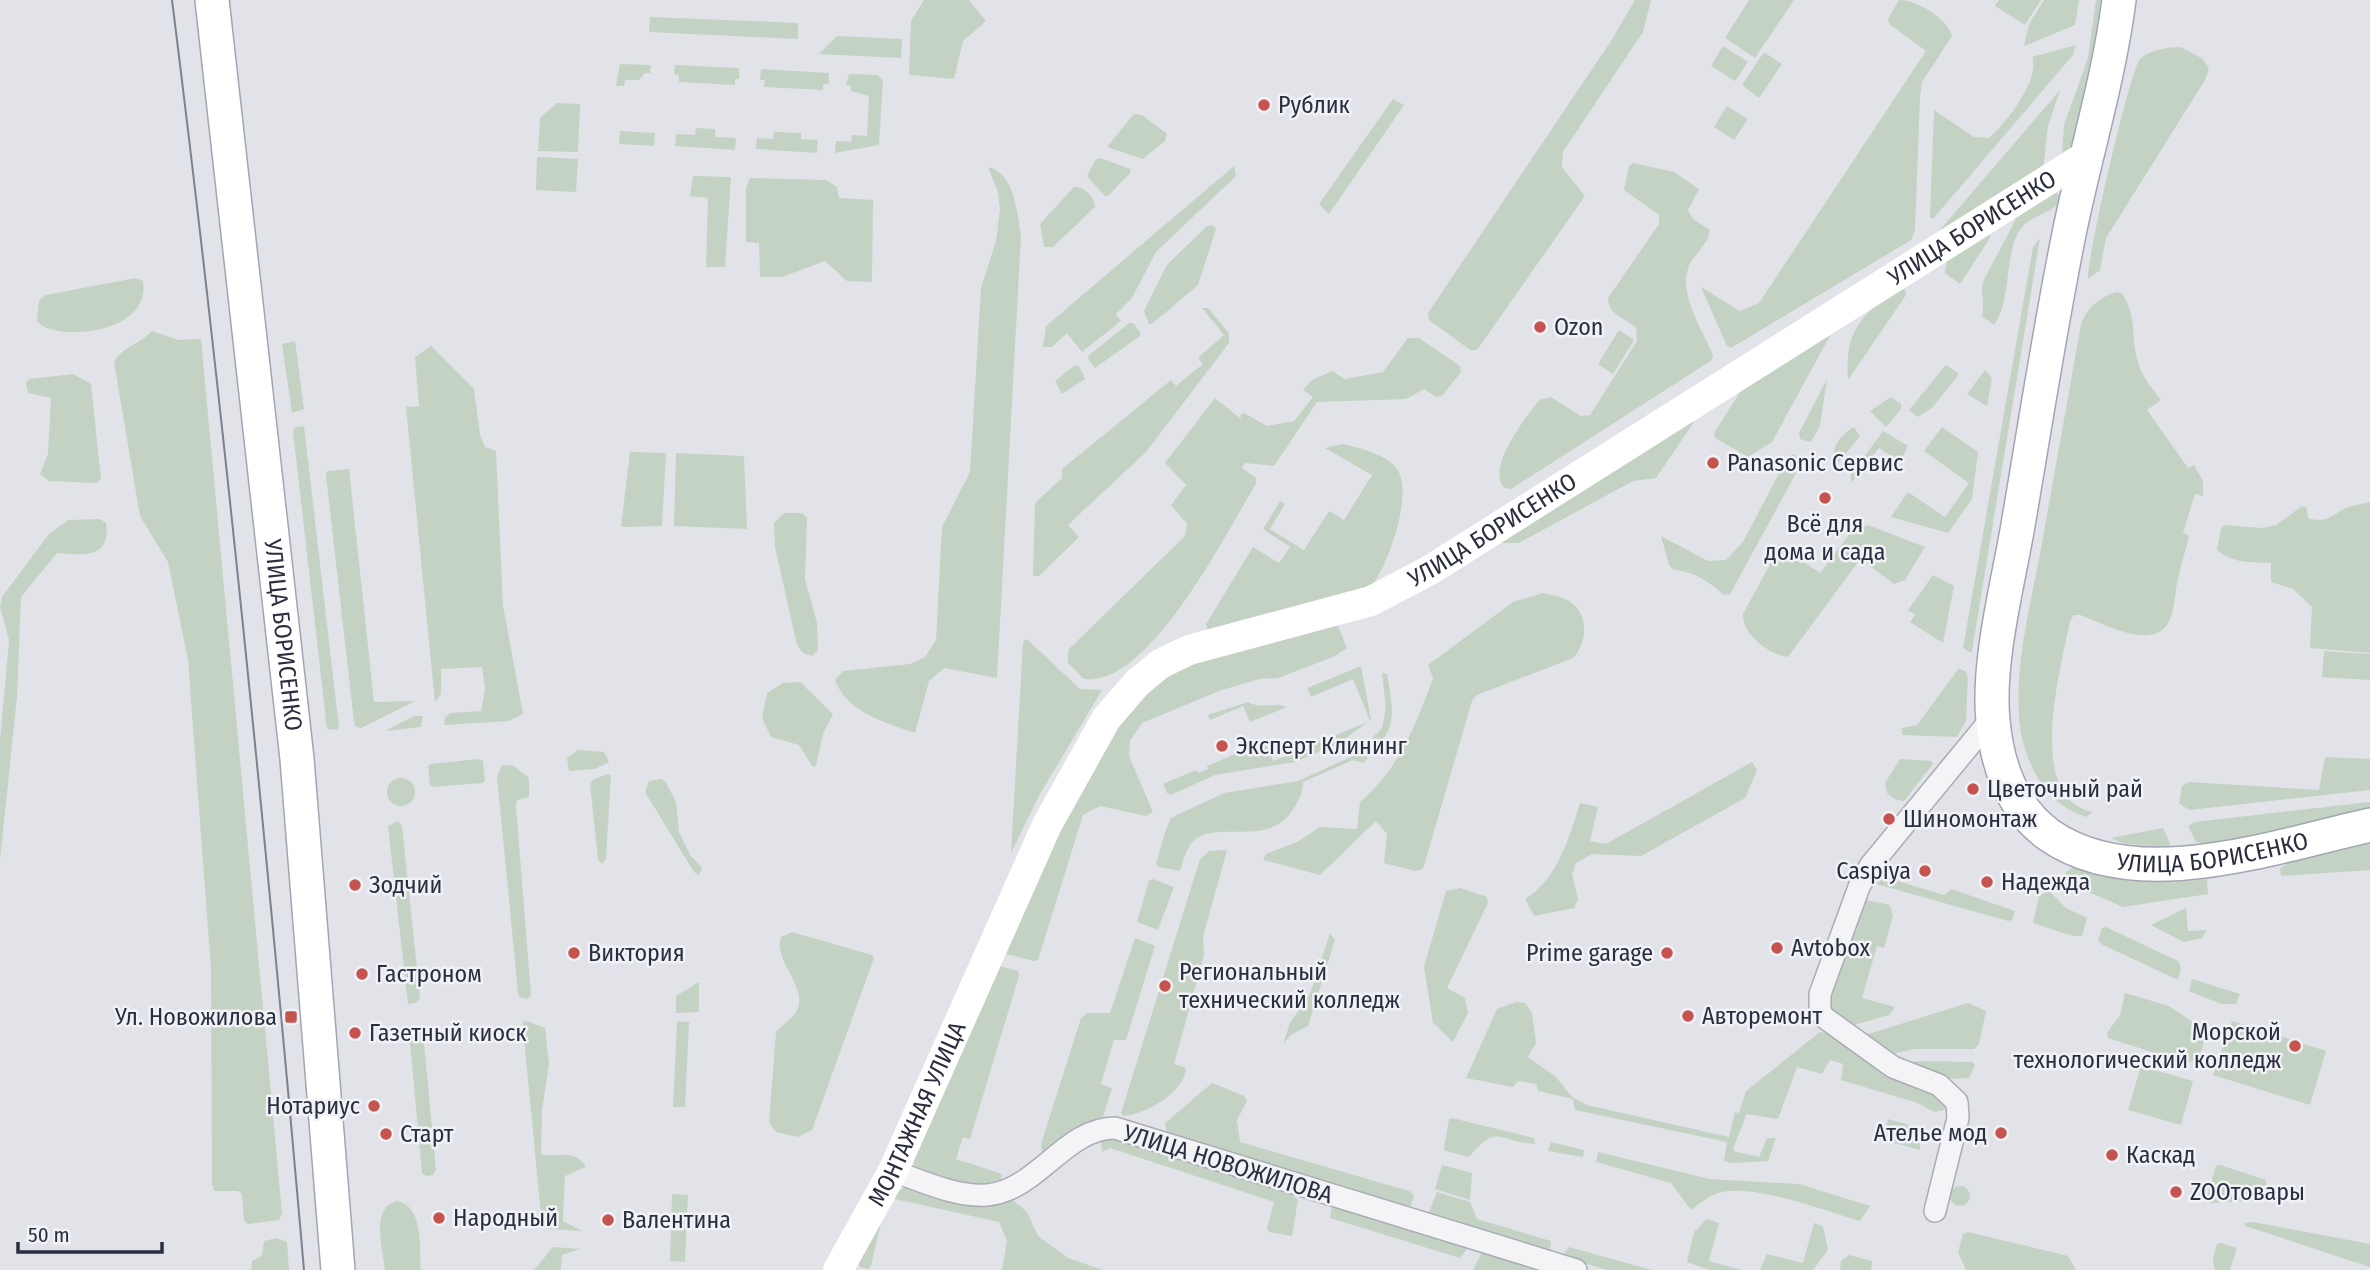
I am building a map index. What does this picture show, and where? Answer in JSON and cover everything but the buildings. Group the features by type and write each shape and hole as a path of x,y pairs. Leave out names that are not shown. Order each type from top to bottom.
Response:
{"main road":[{"name":"УЛИЦА БОРИСЕНКО","path":"212,0 297,759 338,1270"},
{"name":"УЛИЦА БОРИСЕНКО","path":"2119,0 2112,57 2086,156 2064,259 1997,647 1992,718 1998,761 2024,811 2051,836 2108,858 2141,865 2175,866 2370,825"},
{"name":"УЛИЦА БОРИСЕНКО","path":"988,956 1047,825 1106,719 1137,683 1160,664 1188,650 1371,601 1430,570 2086,156"},
{"name":"МОНТАЖНАЯ УЛИЦА","path":"838,1270 893,1171 988,956"}],"street":[{"path":"1935,1211 1958,1118 1957,1102 1947,1090 1893,1067 1825,1018 1820,1012 1820,993 1858,887 1870,866 1992,718"},
{"name":"УЛИЦА НОВОЖИЛОВА","path":"893,1171 967,1194 1001,1192 1016,1186 1088,1135 1115,1128 1417,1224 1576,1270"}],"green space":[{"path":"924,0 969,0 986,21 963,41 954,79 909,75 911,21"},
{"path":"1635,0 1651,0 1643,32 1563,152 1562,167 1585,196 1477,350 1470,350 1429,320 1428,313 1611,41"},
{"path":"1749,0 1794,0 1755,58 1725,38"},
{"path":"1899,0 1914,3 1930,11 1944,23 1952,36 1922,82 1915,230 1911,240 1731,348 1727,346 1701,287 1740,311 1759,303 1926,51 1889,24 1888,19"},
{"path":"1999,0 2041,0 2025,25 1995,6"},
{"path":"2044,0 2079,0 2075,25 2024,46 2029,24"},
{"path":"2096,0 2106,0 2076,144 2062,156 2064,125 2088,58"},
{"path":"650,17 798,23 798,39 649,32"},
{"path":"837,36 902,39 901,58 819,54"},
{"path":"2076,45 2073,55 1933,219 1930,217 1934,110 1974,137 1989,138 2012,112 2027,88 2033,66 2032,57"},
{"path":"1723,46 1748,62 1735,81 1711,66"},
{"path":"2181,47 2203,59 2209,69 2205,80 2106,238 2100,270 2088,279 2110,165 2135,71 2140,59 2148,53"},
{"path":"1764,52 1782,64 1759,98 1742,85"},
{"path":"620,64 651,65 650,73 645,73 639,80 625,80 624,86 616,86"},
{"path":"675,65 739,68 739,79 735,79 735,85 679,82 679,75 674,74"},
{"path":"761,69 829,73 829,84 823,84 823,90 764,87 765,80 760,80"},
{"path":"849,74 878,75 883,81 879,145 835,153 836,141 851,142 852,135 867,136 869,96 851,91 851,85 846,85"},
{"path":"2060,90 2048,126 2043,170 1933,238"},
{"path":"1393,99 1404,105 1329,214 1319,204"},
{"path":"557,103 580,104 578,152 538,151 540,118"},
{"path":"1727,106 1748,119 1734,140 1714,127"},
{"path":"1134,114 1142,115 1167,134 1165,141 1143,159 1107,147"},
{"path":"696,128 715,129 715,137 736,138 735,150 675,146 676,134 695,135"},
{"path":"620,131 655,133 654,146 619,144"},
{"path":"774,132 801,133 801,139 818,140 817,153 756,149 757,138 773,139"},
{"path":"537,157 578,159 576,192 536,190"},
{"path":"1096,159 1131,169 1109,195 1105,196 1087,176"},
{"path":"1633,163 1674,172 1699,189 1688,210 1693,219 1710,230 1688,269 1686,279 1689,301 1713,355 1712,360 1511,489 1504,488 1500,479 1500,467 1504,455 1517,430 1539,400 1551,397 1581,416 1590,415 1637,341 1636,327 1614,312 1608,298 1659,224 1659,215 1624,190 1629,166"},
{"path":"1234,166 1236,176 1156,252 1132,298 1116,314 1121,321 1082,352 1067,333 1052,347 1043,347 1046,326"},
{"path":"988,167 1004,177 1009,185 1021,236 997,678 944,668 929,681 915,733 868,715 848,701 835,680 843,671 910,664 925,657 936,640 942,527 970,472 981,288 996,241 1000,209 998,192"},
{"path":"693,176 731,177 725,267 706,267 708,198 690,196"},
{"path":"750,178 826,180 837,187 839,198 873,200 872,282 847,281 825,261 782,277 760,277 759,243 746,242 746,188"},
{"path":"1074,187 1082,188 1088,193 1095,207 1053,247 1044,247 1040,224"},
{"path":"2056,192 2061,198 2059,204 2029,221 2018,233 2010,258 2004,300 1994,325 1982,316 1983,282 2019,211"},
{"path":"1212,225 1216,229 1198,285 1149,324 1144,311 1167,265 1207,226"},
{"path":"1990,230 1990,238 1960,284 1945,273 1947,258"},
{"path":"2040,238 1971,653 1963,648 2033,247"},
{"path":"136,278 143,281 142,299 132,313 117,323 79,332 46,328 37,321 39,301 46,295"},
{"path":"1900,288 1905,289 1906,295 1848,380 1849,348 1858,325 1875,306"},
{"path":"2116,292 2122,293 2130,311 2140,367 2161,400 2147,410 2188,468 2194,465 2203,481 2203,496 2195,494 2183,533 2189,536 2172,614 2164,628 2157,633 2140,635 2080,615 2074,615 2070,621 2055,699 2053,758 2059,783 2072,802 2093,812 2086,817 2055,799 2034,772 2020,726 2019,676 2026,623 2081,324 2094,304"},
{"path":"1202,308 1208,308 1229,333 1229,343 1146,452 1068,525 1079,537 1039,576 1033,576 1035,503 1062,478 1062,469 1171,380 1176,386 1203,364 1198,358 1224,335"},
{"path":"1129,323 1133,323 1140,336 1095,368 1088,359 1089,355"},
{"path":"1619,330 1634,340 1613,374 1598,364"},
{"path":"152,331 179,340 201,339 282,1213 279,1220 248,1224 244,1220 242,1194 238,1191 214,1191 212,1184 211,969 188,660 168,562 140,516 114,362"},
{"path":"1832,332 1772,442 1748,457 1715,438 1714,433 1744,386"},
{"path":"1408,338 1419,338 1460,366 1461,372 1443,395 1436,397 1424,389 1406,399 1317,402 1274,466 1245,463 1242,468 1256,478 1256,484 1205,570 1159,634 1134,659 1109,675 1084,679 1068,663 1068,650 1185,536 1187,524 1171,505 1186,485 1165,463 1215,398 1242,420 1240,416 1244,413 1267,426 1294,421 1313,397 1303,390 1312,380 1332,371 1345,379 1383,372"},
{"path":"295,341 304,409 292,413 282,344"},
{"path":"431,346 474,389 480,435 485,447 496,451 503,606 523,714 509,721 444,725 445,717 451,713 481,711 485,689 482,667 441,669 441,694 435,702 406,407 419,406 415,357"},
{"path":"1075,365 1079,366 1085,379 1062,394 1055,381"},
{"path":"1946,365 1959,374 1932,408 1918,417 1909,410"},
{"path":"1985,370 1992,378 1987,406 1967,394"},
{"path":"73,374 91,384 101,479 96,483 49,481 40,474 48,454 51,398 28,393 26,383 29,379"},
{"path":"1827,379 1820,426 1811,442 1800,439 1799,433"},
{"path":"1891,397 1901,404 1901,409 1886,427 1870,411"},
{"path":"1692,418 1694,422 1656,478 1633,481 1519,543 1499,543"},
{"path":"304,426 339,728 337,730 327,729 293,431 295,427"},
{"path":"1854,427 1860,436 1837,464 1834,453 1837,443"},
{"path":"1942,427 1978,452 1972,499 1948,533 1891,517 1908,492 1945,517 1969,483 1924,451"},
{"path":"1883,431 1908,446 1900,462 1879,448 1852,482 1850,476"},
{"path":"1343,444 1386,459 1397,469 1401,480 1401,511 1397,529 1385,563 1371,587 1208,631 1206,624 1253,547 1279,563 1290,547 1263,529 1280,501 1285,504 1270,529 1304,550 1329,511 1344,520 1372,475 1325,448"},
{"path":"630,452 666,453 662,526 621,527"},
{"path":"676,453 744,456 747,529 674,526"},
{"path":"1793,454 1800,458 1801,464 1730,594 1724,595 1701,578 1674,570 1669,565 1661,536 1708,561 1726,560 1743,542 1788,456"},
{"path":"349,469 374,702 415,701 361,728 355,726 354,722 326,475 327,471"},
{"path":"2370,502 2370,653 2310,648 2312,607 2293,589 2271,582 2271,563 2236,560 2217,550 2221,528 2226,525 2262,528 2276,525 2302,506 2307,508 2308,518 2324,519 2346,508"},
{"path":"784,513 802,513 807,518 805,579 817,623 818,650 812,656 803,653 797,645 775,547 774,523"},
{"path":"100,519 106,523 106,535 104,544 99,549 85,554 57,553 21,597 17,697 0,860 0,741 9,640 0,607 2,597 49,534 68,520"},
{"path":"1868,525 1925,547 1905,580 1894,584 1863,561 1858,562 1788,657 1765,648 1758,642 1747,629 1743,614 1780,546 1820,573 1851,532"},
{"path":"1933,575 1954,586 1943,643 1910,622 1915,615 1908,610"},
{"path":"1543,593 1565,599 1579,610 1584,626 1582,643 1573,658 1477,695 1472,701 1423,869 1415,871 1384,863 1387,834 1376,821 1320,875 1263,860 1266,854 1297,842 1320,827 1357,829 1360,802 1386,775 1413,730 1433,678 1428,665 1513,602"},
{"path":"1333,625 1338,626 1347,648 1333,657 1278,678 1259,679 1219,691 1142,723 1130,741 1129,756 1153,812 1146,816 1100,806 1083,815 1038,960 1006,954 1057,831 1078,788 1101,747 1128,711 1159,681 1194,661"},
{"path":"1027,639 1080,689 1102,690 1040,794 1011,853 1023,642"},
{"path":"2324,651 2370,654 2370,680 2322,677"},
{"path":"1361,666 1370,721 1353,679 1311,697 1307,688"},
{"path":"1959,668 1966,672 1968,677 1966,721 1957,737 1902,735 1902,728 1917,725"},
{"path":"1382,673 1387,674 1391,723 1382,741 1363,763 1353,760 1303,782 1300,797 1292,811 1282,822 1271,828 1207,834 1190,845 1180,871 1158,867 1156,864 1171,818 1224,793 1298,781 1355,755 1382,728 1386,708"},
{"path":"800,682 833,714 823,734 816,766 812,766 799,745 771,737 762,718 767,693 783,683"},
{"path":"1248,702 1287,707 1250,722 1243,706 1210,720 1208,715"},
{"path":"414,716 423,716 421,727 385,731"},
{"path":"1369,721 1339,743 1295,762 1215,775 1171,795 1163,784 1196,770 1198,773 1208,769 1207,766 1265,741 1273,761 1294,753 1296,757 1308,752 1307,747"},
{"path":"578,750 604,752 609,762 595,769 569,771 567,758"},
{"path":"2325,757 2370,759 2370,790 2189,810 2179,803 2182,786 2189,782 2319,790"},
{"path":"479,759 483,761 485,781 482,783 434,787 430,785 428,766 431,764"},
{"path":"1900,759 1931,761 1933,764 1904,801 1894,799 1887,793 1885,783"},
{"path":"1752,762 1757,770 1745,798 1641,856 1592,854 1576,863 1572,874 1578,899 1574,908 1534,916 1525,899 1546,881 1554,869 1567,843 1580,803 1598,807 1590,841 1606,844"},
{"path":"502,765 514,766 529,778 529,797 517,800 516,806 531,995 527,999 519,997 518,992 497,777"},
{"path":"608,774 611,776 606,858 602,864 598,860 590,784 594,779"},
{"path":"401,778 411,782 415,792 411,802 401,806 391,802 387,792 391,782"},
{"path":"649,781 665,781 676,802 679,832 690,855 702,868 699,875 694,872 645,792"},
{"path":"2370,802 2370,809 2211,845 2196,842 2188,826 2195,822"},
{"path":"398,821 402,826 420,998 416,1003 408,1004 388,826"},
{"path":"2163,828 2170,843 2169,847 2125,844 2111,838"},
{"path":"2370,842 2370,870 2281,876 2280,869 2292,860"},
{"path":"1227,850 1203,937 1204,955 1174,1064 1186,1068 1184,1077 1162,1101 1132,1115 1123,1116 1121,1113 1200,859 1209,851"},
{"path":"2074,866 2154,882 2207,879 2208,894 2123,907 2073,885 2065,873"},
{"path":"1878,875 1944,895 1951,889 2015,911 2012,920 2008,921 1876,884"},
{"path":"1153,879 1174,887 1158,930 1137,922 1149,881"},
{"path":"1460,888 1487,897 1488,903 1447,988 1465,998 1468,1013 1453,1042 1433,1023 1424,967 1446,891"},
{"path":"2049,891 2066,908 2087,918 2082,936 2073,936 2033,923 2039,896"},
{"path":"1866,900 1890,905 1893,916 1884,948 1877,946 1862,998 1895,1007 1889,1015 1851,1026 1836,1018 1827,1004 1862,903"},
{"path":"2186,908 2188,931 2207,930 2202,938 2184,942 2151,925"},
{"path":"2106,927 2178,961 2181,967 2178,980 2101,944 2098,940 2102,928"},
{"path":"792,932 872,955 874,958 812,1130 798,1137 776,1132 769,1122 776,1032 794,1015 799,1003 795,984 780,947 781,937"},
{"path":"1330,933 1335,940 1308,1026 1291,1035 1283,1044 1290,1023 1310,994"},
{"path":"1135,938 1155,946 1126,1040 1114,1040 1101,1084 1112,1088 1103,1117 1042,1153 1041,1144 1081,1018 1087,1013 1110,1013"},
{"path":"1000,966 1018,971 1019,976 970,1139 963,1137 956,1159 1002,1174 1000,1182 968,1184 916,1169 912,1159"},
{"path":"2192,979 2240,994 2236,1004 2221,1004 2189,991"},
{"path":"699,982 699,1012 676,1013 676,996"},
{"path":"2125,993 2169,1006 2190,1020 2206,1037 2198,1060 2186,1063 2108,1038 2107,1033 2120,1015"},
{"path":"1516,1002 1525,1003 1532,1013 1536,1043 1528,1057 1556,1077 1572,1097 1587,1105 1729,1137 1735,1112 1739,1113 1746,1091 1820,1032 1831,1034 1888,1075 1938,1097 1946,1106 1944,1110 1934,1112 1918,1103 1841,1080 1843,1064 1830,1060 1822,1074 1797,1067 1778,1119 1746,1114 1734,1146 1733,1151 1759,1157 1767,1138 1776,1138 1768,1161 1732,1163 1724,1161 1727,1142 1575,1110 1573,1099 1538,1091 1536,1084 1518,1081 1513,1087 1466,1078 1497,1009"},
{"path":"1968,1003 1986,1011 1979,1044 1974,1049 1914,1049 1892,1054 1865,1035"},
{"path":"677,1021 689,1022 685,1107 673,1107"},
{"path":"2232,1021 2326,1051 2310,1105 2213,1075"},
{"path":"523,1022 545,1028 549,1064 542,1110 541,1155 572,1156 578,1158 586,1167 565,1176 563,1221 582,1231 547,1229 542,1226 523,1027"},
{"path":"419,1028 423,1033 436,1170 433,1175 426,1176 422,1173 409,1033 411,1029"},
{"path":"1915,1061 1972,1062 1975,1065 1969,1078 1944,1079 1912,1066"},
{"path":"2141,1066 2193,1081 2181,1125 2128,1110"},
{"path":"1212,1083 1244,1096 1247,1101 1237,1120 1240,1142 1409,1191 1414,1195 1410,1209 1167,1133 1165,1123"},
{"path":"1449,1119 1534,1138 1535,1144 1493,1137 1469,1157 1446,1151 1444,1149"},
{"path":"1888,1119 1913,1126 1920,1140 1920,1150 1883,1140"},
{"path":"1113,1137 1292,1195 1298,1200 1292,1236 1269,1232 1267,1228 1274,1202 1110,1148 1102,1152 1101,1140"},
{"path":"1551,1142 1584,1150 1583,1157 1548,1151"},
{"path":"1598,1152 1710,1179 1799,1184 1870,1206 1860,1221 1765,1194 1727,1191 1710,1196 1691,1210 1671,1183 1596,1162"},
{"path":"1442,1165 1472,1173 1470,1200 1435,1189"},
{"path":"2216,1166 2266,1180 2265,1196 2258,1201 2209,1203 2206,1199"},
{"path":"906,1186 1013,1200 1027,1212 1038,1236 1068,1258 1103,1270 1002,1270 1007,1241 999,1222 895,1199 895,1193"},
{"path":"1960,1186 1967,1189 1970,1196 1967,1203 1960,1206 1953,1203 1950,1196 1953,1189"},
{"path":"1437,1192 1470,1202 1477,1219 1551,1241 1550,1252 1427,1217"},
{"path":"672,1194 688,1195 685,1262 670,1261"},
{"path":"397,1201 406,1204 416,1219 421,1270 385,1270 381,1220 383,1212"},
{"path":"1332,1206 1467,1249 1460,1258 1330,1218"},
{"path":"882,1219 871,1266 868,1269 860,1267 858,1263"},
{"path":"1707,1219 1719,1223 1709,1261 1741,1270 1710,1270 1687,1262 1694,1232"},
{"path":"2253,1222 2370,1244 2370,1267 2245,1226 2245,1223"},
{"path":"1814,1223 1823,1226 1828,1250 1813,1270 1760,1270 1767,1254 1803,1263"},
{"path":"1968,1232 2068,1256 2076,1270 1966,1270 1958,1252 1963,1234"},
{"path":"277,1238 287,1242 289,1270 251,1270 252,1261 262,1256 264,1241"},
{"path":"2217,1244 2237,1248 2230,1270 2215,1270 2213,1259"},
{"path":"553,1247 581,1249 562,1255 561,1270 534,1270"},
{"path":"1569,1247 1652,1270 1608,1270 1566,1258 1563,1255"},
{"path":"1482,1252 1542,1270 1473,1270"},
{"path":"1849,1255 1872,1261 1871,1270 1840,1270 1841,1261"}],"tram line":[{"path":"172,0 244,634 304,1270"}],"place":[{"name":"Рублик","path":"1264,105"},
{"name":"Ozon","path":"1540,327"},
{"name":"Panasonic Сервис","path":"1713,463"},
{"name":"Всё для дома и сада","path":"1825,498"},
{"name":"Эксперт Клининг","path":"1222,746"},
{"name":"Цветочный рай","path":"1973,789"},
{"name":"Шиномонтаж","path":"1889,819"},
{"name":"Caspiya","path":"1925,871"},
{"name":"Надежда","path":"1987,882"},
{"name":"Зодчий","path":"355,885"},
{"name":"Avtobox","path":"1777,948"},
{"name":"Виктория","path":"574,953"},
{"name":"Prime garage","path":"1667,953"},
{"name":"Гастроном","path":"362,974"},
{"name":"Региональный технический колледж","path":"1165,986"},
{"name":"Авторемонт","path":"1688,1016"},
{"name":"Ул. Новожилова","path":"291,1017"},
{"name":"Газетный киоск","path":"355,1033"},
{"name":"Морской технологический колледж","path":"2295,1046"},
{"name":"Нотариус","path":"374,1106"},
{"name":"Ателье мод","path":"2001,1133"},
{"name":"Старт","path":"386,1134"},
{"name":"Каскад","path":"2112,1155"},
{"name":"ZOOтовары","path":"2176,1192"},
{"name":"Народный","path":"439,1218"},
{"name":"Валентина","path":"608,1220"}]}
